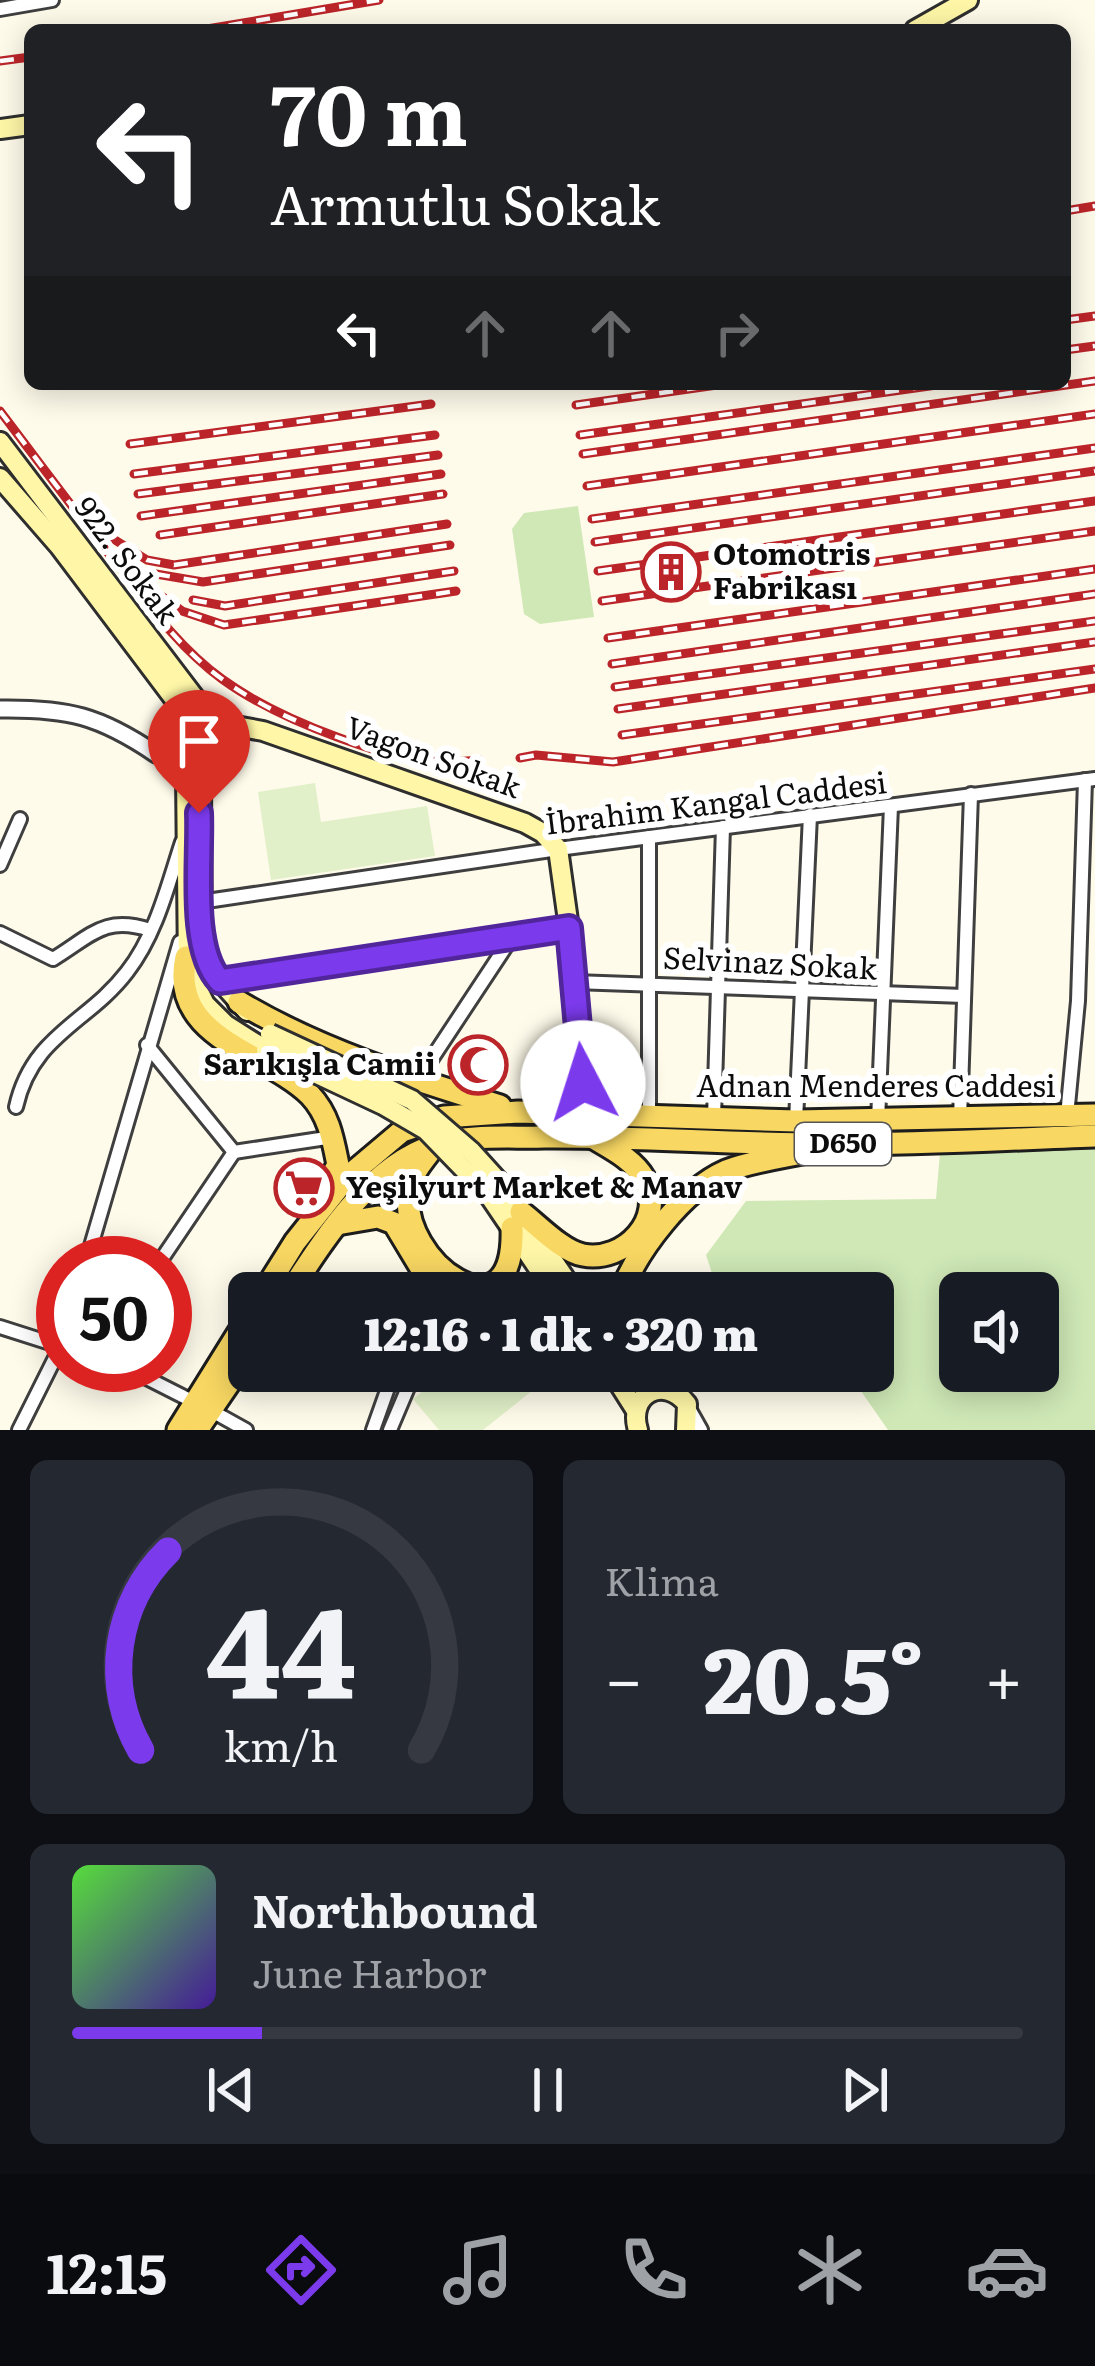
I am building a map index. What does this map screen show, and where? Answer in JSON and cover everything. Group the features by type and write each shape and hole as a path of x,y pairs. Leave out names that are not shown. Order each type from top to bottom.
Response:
{"main road":[{"path":"924,24 953,0"},
{"path":"925,24 968,0"},
{"name":"922. Sokak","path":"0,442 201,736"},
{"name":"922. Sokak","path":"0,478 60,547 201,736"},
{"name":"Vagon Sokak","path":"201,736 218,715 230,725 263,731 525,823 543,832 558,849"},
{"path":"201,736 231,741 230,725"},
{"path":"201,736 186,773 185,928 191,982 205,1004 226,1025 268,1042 426,1130 494,1188 558,1272"},
{"path":"201,736 202,954 268,1042"},
{"path":"558,849 589,1126"},
{"path":"186,957 180,982 199,1015 235,1050 309,1094 324,1113 333,1137 338,1165 276,1272"},
{"path":"239,1002 273,1022 417,1081 518,1112 589,1126 644,1178 651,1201 645,1227 625,1248 607,1257 578,1255 516,1220"},
{"path":"295,1242 345,1179 402,1131 444,1117 518,1112"},
{"name":"Adnan Menderes Caddesi","path":"589,1126 649,1116 878,1121 1095,1115"},
{"name":"Adnan Menderes Caddesi","path":"589,1126 839,1144 1095,1136"},
{"name":"D650","path":"303,1272 336,1224 403,1161 434,1145 589,1126"},
{"path":"630,1272 670,1214 727,1171 839,1144"},
{"path":"434,1145 411,1180 407,1195 421,1240 437,1266 460,1283 482,1288 492,1285 509,1266 516,1220"},
{"path":"336,1224 379,1217 394,1222 424,1272"},
{"path":"516,1220 544,1272"},
{"path":"197,1430 228,1358"},
{"path":"178,1430 228,1378"},
{"path":"624,1392 635,1409 638,1430"},
{"path":"635,1409 648,1392"},
{"path":"676,1392 687,1404 686,1430"}],"street":[{"path":"0,9 52,0"},
{"path":"0,709 60,711 97,719 186,773"},
{"path":"156,754 201,736"},
{"path":"1067,1116 1088,894 1090,780"},
{"name":"İbrahim Kangal Caddesi","path":"200,902 558,849 1090,780"},
{"path":"961,1120 971,794"},
{"path":"878,1121 891,806"},
{"path":"796,1121 810,815"},
{"path":"0,865 20,819"},
{"path":"714,1118 723,827"},
{"path":"16,1107 20,1087 38,1053 126,974 150,930 186,830"},
{"path":"649,1116 650,837"},
{"path":"0,933 53,959 96,930 118,922 150,930"},
{"path":"94,1236 185,928"},
{"path":"220,981 569,928"},
{"path":"417,1081 512,938"},
{"name":"Selvinaz Sokak","path":"574,982 964,996"},
{"path":"1078,1001 1095,1000"},
{"path":"147,1045 234,1152"},
{"path":"177,1236 234,1152 333,1137"},
{"path":"0,1327 36,1338"},
{"path":"19,1430 38,1392"},
{"path":"174,1392 246,1430"},
{"path":"373,1430 387,1392"},
{"path":"390,1430 406,1392"},
{"path":"687,1404 701,1430"}],"green space":[{"path":"578,506 594,617 540,624 524,614 512,529 524,513"},
{"path":"315,783 321,822 427,806 435,856 271,880 258,792"},
{"path":"1095,1147 1095,1430 888,1430 862,1392 894,1392 894,1272 712,1272 706,1255 746,1201 936,1199 940,1153"},
{"path":"422,1392 530,1392 483,1430 439,1430 413,1399"}],"railway":[{"path":"237,24 379,0"},
{"path":"0,61 24,58"},
{"path":"1071,210 1095,206"},
{"path":"1071,319 1095,316"},
{"path":"1071,349 1095,346"},
{"path":"1071,384 1095,381"},
{"path":"576,405 682,390"},
{"path":"580,435 901,390"},
{"path":"583,454 1032,390"},
{"path":"130,444 431,404"},
{"path":"0,411 157,615 222,679 292,719 374,750 423,761 480,760"},
{"path":"587,486 1095,414"},
{"path":"134,474 435,435"},
{"path":"592,519 1095,448"},
{"path":"138,494 438,455"},
{"path":"595,542 1095,471"},
{"path":"141,516 441,474"},
{"path":"160,535 443,494"},
{"path":"598,571 1095,501"},
{"path":"99,530 147,560 174,565 447,524"},
{"path":"602,601 1095,531"},
{"path":"156,574 203,582 450,545"},
{"path":"608,638 1095,569"},
{"path":"193,600 225,606 454,571"},
{"path":"142,582 182,611 224,625 456,591"},
{"path":"612,664 1095,594"},
{"path":"615,687 1095,621"},
{"path":"618,709 1095,642"},
{"path":"622,735 1095,669"},
{"path":"520,758 536,755 613,762 1095,688"}],"place":[{"name":"Otomotris Fabrikası","path":"671,572"},
{"name":"Sarıkışla Camii","path":"478,1065"},
{"name":"Yeşilyurt Market & Manav","path":"304,1188"}],"route":[{"path":"199,813 199,933 202,954 220,981 569,928 583,1083"}]}
